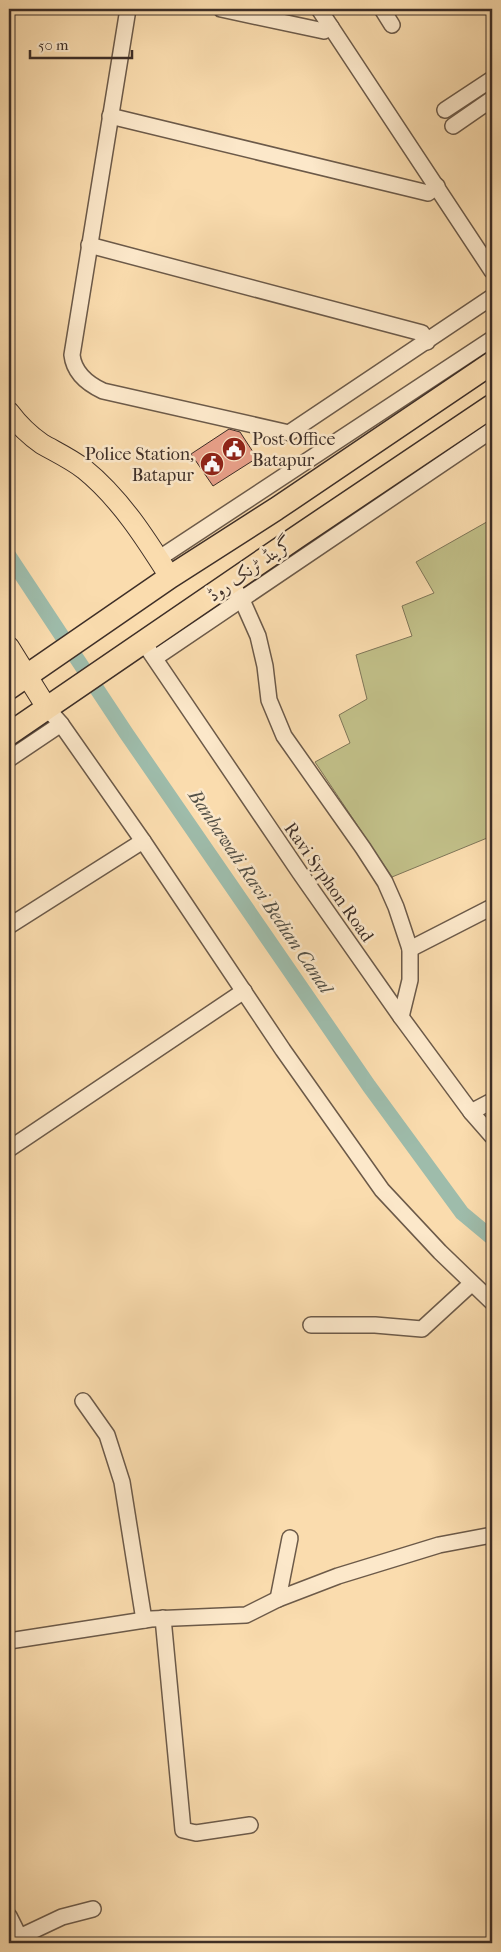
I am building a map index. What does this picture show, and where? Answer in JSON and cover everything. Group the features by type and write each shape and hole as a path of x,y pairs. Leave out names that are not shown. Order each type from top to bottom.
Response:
{"highway":[{"name":"گرینڈ ٹرنک روڈ","path":"24,677 113,617 164,568 276,509 492,363"},
{"name":"گرینڈ ٹرنک روڈ","path":"9,734 54,712 145,650 237,591 297,537 492,406"},
{"path":"276,509 297,537"}],"main road":[{"path":"9,412 27,433 67,457 97,480 119,505 164,568"},
{"path":"9,647 24,677 54,712"}],"street":[{"path":"128,9 89,245 73,362 83,379 94,387 103,390 289,432 492,297"},
{"path":"221,9 324,31 331,27"},
{"path":"319,9 438,186 492,271"},
{"path":"382,9 392,25"},
{"path":"445,110 492,79"},
{"path":"453,126 492,99"},
{"path":"110,116 428,193 438,186"},
{"path":"89,245 422,333 427,342"},
{"path":"164,568 492,339"},
{"path":"401,1017 410,980 410,949 384,882 358,840 284,736 269,700 258,636 237,591 492,430"},
{"name":"Ravi Syphon Road","path":"145,650 401,1017 471,1112 492,1136"},
{"path":"9,759 54,712 283,1050 382,1190 471,1284 492,1302"},
{"path":"9,926 143,841"},
{"path":"410,949 492,907"},
{"path":"9,1149 244,990"},
{"path":"471,1112 492,1101"},
{"path":"311,1325 375,1325 422,1329 471,1284"},
{"path":"83,1401 107,1435 122,1482 144,1620"},
{"path":"9,1641 144,1620 246,1615 278,1599 338,1576 439,1546 492,1536"},
{"path":"278,1599 290,1538"},
{"path":"163,1618 183,1830 196,1833 250,1825"},
{"path":"9,1916 14,1939 62,1917 93,1909"}],"shaded area":[{"path":"492,519 492,836 392,877 315,762 350,743 339,715 367,699 356,655 412,636 402,606 434,593 416,562"}],"building":[{"path":"229,429 240,432 257,458 213,486 191,454"}],"waterway":[{"name":"Banbawali Ravi Bedian Canal","path":"9,556 126,733 369,1086 462,1213 492,1238"}],"place":[{"name":"Post Office Batapur","path":"234,449"},
{"name":"Police Station, Batapur","path":"212,464"}]}
